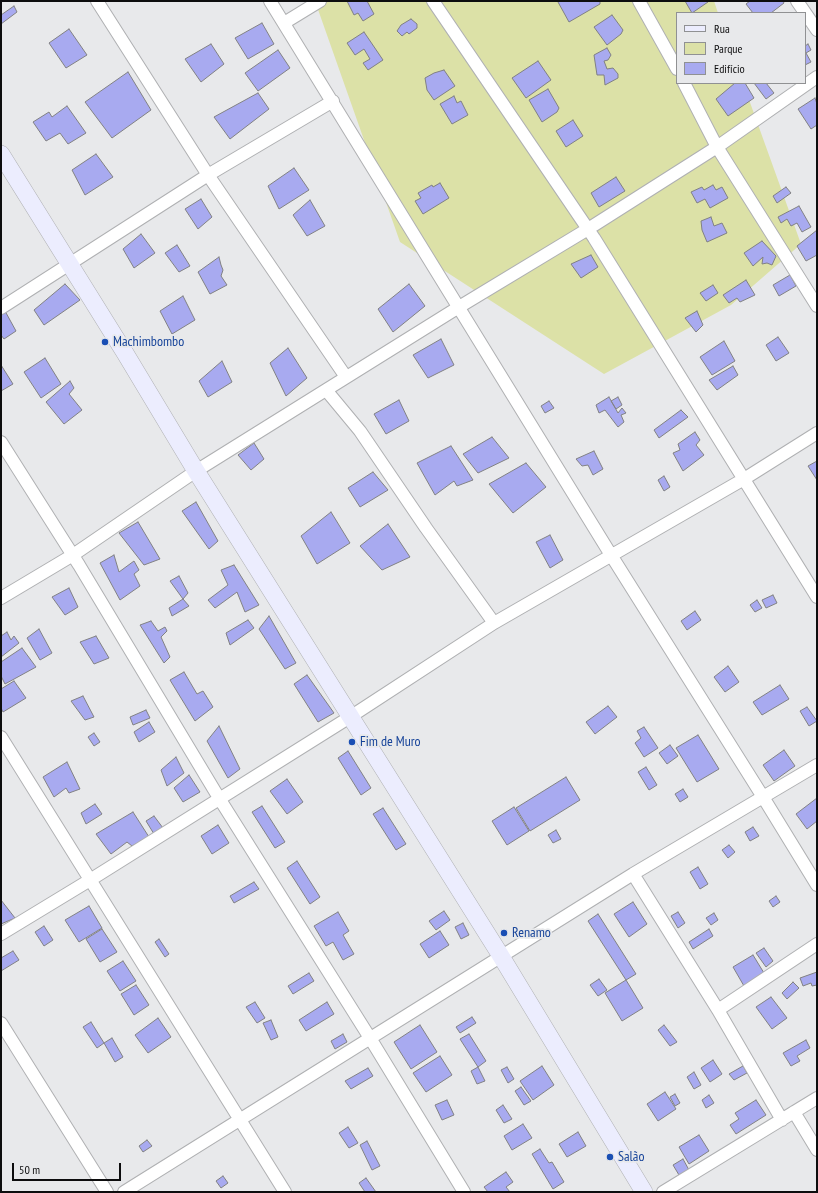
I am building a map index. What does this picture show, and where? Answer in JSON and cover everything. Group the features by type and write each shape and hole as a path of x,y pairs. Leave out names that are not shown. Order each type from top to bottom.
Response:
{"street":[{"path":"97,1 208,175 346,377"},
{"path":"270,1 611,555 763,796 817,885"},
{"path":"284,23 320,1"},
{"path":"433,1 588,229 817,597"},
{"path":"639,1 676,67"},
{"path":"797,1 805,12"},
{"path":"806,14 817,30"},
{"path":"1,598 73,555 196,471 459,307 588,229 717,147 817,78"},
{"path":"685,84 717,147 817,306"},
{"path":"1,308 208,175 332,101"},
{"path":"1,154 196,471 501,956 644,1192"},
{"path":"326,390 360,431 426,528 494,623"},
{"path":"1,934 350,717 494,623 744,479 817,433"},
{"path":"1,442 73,555 220,798 464,1192"},
{"path":"1,737 285,1192"},
{"path":"124,1192 633,874 817,765"},
{"path":"633,874 718,1010 782,1120"},
{"path":"718,1010 817,944"},
{"path":"1,1023 107,1192"},
{"path":"663,1192 817,1098"},
{"path":"794,1112 817,1150"}],"green space":[{"path":"315,1 714,1 718,12 676,12 676,84 743,84 801,244 731,305 604,374 400,242"}],"building":[{"path":"347,1 367,1 374,14 363,21 358,13 354,15"},
{"path":"600,1 600,4 569,22 558,2"},
{"path":"685,1 708,1 693,12 691,12"},
{"path":"750,1 783,1 784,3 772,12 752,12 746,4"},
{"path":"14,6 17,12 1,24 1,15"},
{"path":"612,15 623,30 621,34 607,45 594,27"},
{"path":"411,19 417,24 417,28 409,34 407,32 402,36 397,31 401,25"},
{"path":"262,23 274,44 248,59 235,38"},
{"path":"69,29 87,55 66,68 49,43"},
{"path":"364,32 383,60 368,70 363,63 370,59 364,49 355,55 347,43"},
{"path":"211,44 224,64 201,82 185,59"},
{"path":"808,44 811,50 806,53 806,45"},
{"path":"607,48 611,55 608,60 604,61 607,69 613,68 618,74 618,78 605,85 604,75 597,75 594,55"},
{"path":"278,50 290,68 258,91 245,73"},
{"path":"806,53 811,62 806,64"},
{"path":"538,61 551,80 526,98 512,78"},
{"path":"444,70 455,86 434,100 427,90 425,78"},
{"path":"128,72 151,110 112,138 85,102"},
{"path":"734,84 746,84 754,98 728,116 716,99"},
{"path":"755,84 767,84 774,93 766,99"},
{"path":"548,89 559,108 557,112 542,122 529,100"},
{"path":"258,93 269,109 230,139 214,117"},
{"path":"454,96 457,103 461,101 468,115 452,124 440,104"},
{"path":"815,98 817,104 817,125 811,129 798,109"},
{"path":"67,106 86,133 68,144 60,133 46,141 33,122 49,112 52,117"},
{"path":"573,120 583,136 566,147 556,131"},
{"path":"96,154 113,177 85,195 72,170"},
{"path":"294,168 309,190 279,209 268,186"},
{"path":"616,177 625,191 599,207 591,193"},
{"path":"440,183 449,198 423,214 415,201 421,198 418,193 432,185 433,187"},
{"path":"713,185 716,190 722,187 728,198 710,208 705,199 697,203 691,192 702,187 704,190"},
{"path":"786,187 791,193 777,203 773,196"},
{"path":"201,199 212,217 198,229 185,209"},
{"path":"310,200 325,226 307,236 293,215"},
{"path":"799,206 811,227 802,232 797,223 791,226 787,219 781,223 778,217"},
{"path":"711,217 714,226 722,223 727,233 707,242 702,230 701,221"},
{"path":"817,230 817,255 806,261 797,246"},
{"path":"141,234 155,253 134,268 123,249"},
{"path":"762,241 776,256 772,265 767,263 762,264 763,257 753,266 744,253"},
{"path":"177,245 190,266 179,272 165,253"},
{"path":"591,255 598,267 581,278 571,264"},
{"path":"219,257 223,270 221,276 227,285 210,294 198,272"},
{"path":"790,275 796,286 779,296 773,285"},
{"path":"746,280 755,295 740,302 737,298 729,303 723,295"},
{"path":"65,284 80,300 44,325 34,310"},
{"path":"409,284 425,306 393,332 378,309"},
{"path":"713,285 718,293 706,301 700,293"},
{"path":"183,296 195,320 172,334 160,311"},
{"path":"5,311 16,331 4,339 1,335 1,312"},
{"path":"697,311 703,325 696,332 685,318"},
{"path":"778,337 789,353 776,361 766,345"},
{"path":"441,339 454,365 428,378 413,355"},
{"path":"724,341 735,361 712,375 700,357"},
{"path":"288,348 307,378 286,396 270,363"},
{"path":"45,358 61,384 41,398 24,372"},
{"path":"222,361 232,382 208,397 199,381"},
{"path":"1,365 13,384 1,391"},
{"path":"733,366 738,375 717,390 709,380"},
{"path":"70,381 74,388 69,394 82,410 64,424 46,402"},
{"path":"609,397 618,413 622,408 626,413 621,415 624,422 618,427 605,410 599,413 596,405"},
{"path":"618,397 622,405 616,409 611,401"},
{"path":"399,400 409,421 386,434 374,414"},
{"path":"549,401 554,408 545,413 541,406"},
{"path":"681,410 688,417 659,438 654,430"},
{"path":"695,432 700,440 696,445 704,455 683,471 673,453 680,450 678,444"},
{"path":"492,437 509,458 478,473 463,454"},
{"path":"254,443 264,459 251,470 238,455"},
{"path":"451,446 473,480 457,486 454,481 435,495 417,463"},
{"path":"594,451 603,469 593,475 588,465 582,466 576,459"},
{"path":"817,461 817,480 808,466"},
{"path":"526,463 546,487 513,513 489,484"},
{"path":"373,472 388,490 360,507 348,488"},
{"path":"664,476 670,487 664,491 658,480"},
{"path":"196,502 218,541 209,549 182,511"},
{"path":"331,512 350,543 317,564 301,536"},
{"path":"138,522 160,559 144,565 119,533"},
{"path":"388,524 410,557 382,570 360,546"},
{"path":"550,535 563,560 550,568 536,542"},
{"path":"114,555 119,572 134,561 139,570 134,574 140,586 120,600 100,563"},
{"path":"234,565 259,605 245,612 237,592 215,608 208,600 228,585 221,570"},
{"path":"179,576 188,593 183,599 170,581"},
{"path":"69,588 78,607 65,615 52,597"},
{"path":"773,595 777,603 766,608 762,600"},
{"path":"183,599 189,606 172,616 169,608"},
{"path":"757,600 762,608 755,612 750,605"},
{"path":"695,611 701,620 687,630 681,621"},
{"path":"269,616 296,663 285,669 259,629"},
{"path":"248,620 254,628 230,645 226,633"},
{"path":"151,621 158,631 165,627 167,631 161,637 170,657 164,663 140,625"},
{"path":"39,629 52,653 40,660 27,638"},
{"path":"7,632 11,640 14,636 19,643 1,657 1,636"},
{"path":"96,636 109,658 94,664 80,642"},
{"path":"22,648 36,667 5,684 1,676 1,662"},
{"path":"728,666 739,682 725,692 714,677"},
{"path":"184,672 197,694 203,691 213,707 195,721 170,680"},
{"path":"307,675 334,713 318,722 294,684"},
{"path":"14,681 26,698 3,712 1,708 1,689"},
{"path":"780,685 789,699 762,715 753,702"},
{"path":"83,696 94,717 85,720 71,701"},
{"path":"608,706 617,717 595,734 586,722"},
{"path":"807,707 817,721 809,726 800,711"},
{"path":"146,710 150,718 133,725 130,717"},
{"path":"149,722 155,732 139,742 134,732"},
{"path":"219,726 240,769 228,778 207,741"},
{"path":"644,727 658,748 644,757 635,743 641,738 637,731"},
{"path":"94,733 100,742 94,746 88,737"},
{"path":"698,735 719,769 697,782 676,748"},
{"path":"670,745 678,756 667,764 659,753"},
{"path":"784,750 795,766 774,781 763,765"},
{"path":"348,751 371,788 361,795 338,758"},
{"path":"176,757 184,773 167,786 161,770"},
{"path":"67,762 80,789 69,793 66,788 54,797 43,777"},
{"path":"646,767 657,785 649,790 638,772"},
{"path":"189,775 200,792 183,802 174,788"},
{"path":"566,777 580,800 530,831 516,808"},
{"path":"287,779 303,802 287,814 270,791"},
{"path":"683,789 688,797 680,802 675,794"},
{"path":"817,798 817,821 807,829 796,814"},
{"path":"95,804 102,814 86,824 81,813"},
{"path":"262,806 285,842 275,848 252,812"},
{"path":"514,807 529,831 507,845 492,821"},
{"path":"383,808 406,844 396,850 373,814"},
{"path":"133,812 149,837 132,846 127,842 111,854 96,834"},
{"path":"154,816 163,828 154,834 146,821"},
{"path":"218,825 229,843 212,854 201,836"},
{"path":"753,827 759,836 750,841 745,832"},
{"path":"556,830 561,839 553,843 548,835"},
{"path":"729,845 735,852 728,858 722,850"},
{"path":"297,861 320,897 310,904 287,868"},
{"path":"698,867 708,884 700,889 690,872"},
{"path":"254,882 259,889 234,903 230,896"},
{"path":"776,896 780,902 773,907 769,901"},
{"path":"1,900 15,918 1,924"},
{"path":"633,902 647,924 629,937 614,914"},
{"path":"89,906 102,928 79,942 65,920"},
{"path":"444,911 450,920 436,930 429,921"},
{"path":"338,912 349,931 343,935 354,954 343,960 333,942 326,946 314,926"},
{"path":"678,912 685,923 678,928 671,916"},
{"path":"714,913 718,920 711,925 706,918"},
{"path":"598,914 636,974 626,980 588,921"},
{"path":"463,923 469,935 461,939 455,927"},
{"path":"44,926 53,940 44,946 35,932"},
{"path":"102,929 117,952 100,962 86,939"},
{"path":"709,929 713,936 693,949 689,942"},
{"path":"440,931 449,945 429,958 420,944"},
{"path":"159,939 169,954 165,957 155,942"},
{"path":"764,948 773,961 766,967 756,953"},
{"path":"13,951 19,960 1,971 1,958"},
{"path":"753,955 764,973 744,986 733,967"},
{"path":"123,961 136,981 120,991 107,971"},
{"path":"817,972 817,985 812,986 811,983 803,986 800,978"},
{"path":"309,973 314,981 293,994 288,986"},
{"path":"599,979 607,990 598,996 590,985"},
{"path":"626,980 643,1008 622,1021 605,993"},
{"path":"793,982 799,988 787,999 782,993"},
{"path":"136,985 149,1005 134,1015 121,994"},
{"path":"771,997 787,1018 772,1029 756,1007"},
{"path":"255,1002 265,1018 257,1023 246,1007"},
{"path":"327,1002 334,1014 306,1031 299,1020"},
{"path":"472,1017 476,1023 460,1033 456,1027"},
{"path":"158,1018 171,1037 148,1053 135,1035"},
{"path":"271,1020 278,1037 271,1040 263,1023"},
{"path":"91,1022 104,1043 97,1048 83,1027"},
{"path":"420,1025 437,1052 411,1069 394,1042"},
{"path":"664,1025 677,1042 670,1046 658,1030"},
{"path":"343,1034 347,1042 335,1049 331,1041"},
{"path":"469,1034 486,1061 478,1067 460,1039"},
{"path":"112,1038 123,1057 115,1062 104,1043"},
{"path":"806,1040 810,1048 797,1056 800,1061 791,1066 783,1053"},
{"path":"440,1056 452,1075 426,1092 413,1073"},
{"path":"713,1060 722,1074 710,1082 701,1068"},
{"path":"542,1066 554,1085 533,1100 520,1081"},
{"path":"743,1066 747,1073 734,1080 729,1074"},
{"path":"478,1067 485,1081 477,1084 471,1071"},
{"path":"507,1067 514,1079 508,1083 501,1070"},
{"path":"368,1068 373,1076 351,1089 345,1081"},
{"path":"694,1072 701,1085 694,1089 687,1077"},
{"path":"521,1087 531,1101 524,1105 515,1091"},
{"path":"665,1092 676,1109 658,1121 647,1104"},
{"path":"675,1094 680,1103 675,1106 670,1097"},
{"path":"709,1095 714,1103 706,1108 702,1100"},
{"path":"447,1100 454,1115 442,1120 435,1105"},
{"path":"756,1100 766,1115 736,1134 730,1125 739,1119 735,1113"},
{"path":"503,1105 512,1119 504,1123 496,1110"},
{"path":"523,1124 532,1138 512,1150 504,1136"},
{"path":"348,1127 358,1143 349,1148 339,1133"},
{"path":"578,1132 586,1146 567,1157 559,1144"},
{"path":"699,1135 709,1151 689,1164 679,1147"},
{"path":"147,1140 152,1146 143,1152 139,1146"},
{"path":"367,1141 380,1166 372,1170 360,1145"},
{"path":"540,1149 549,1163 552,1162 564,1182 553,1189 532,1154"},
{"path":"683,1159 689,1170 679,1175 673,1165"},
{"path":"506,1172 513,1182 506,1187 510,1192 488,1192 484,1187"},
{"path":"223,1176 228,1183 221,1188 216,1181"},
{"path":"366,1178 376,1192 365,1192 359,1183"}],"place":[{"name":"Machimbombo","path":"105,342"},
{"name":"Fim de Muro","path":"352,742"},
{"name":"Renamo","path":"504,933"},
{"name":"Salão","path":"610,1157"}]}
